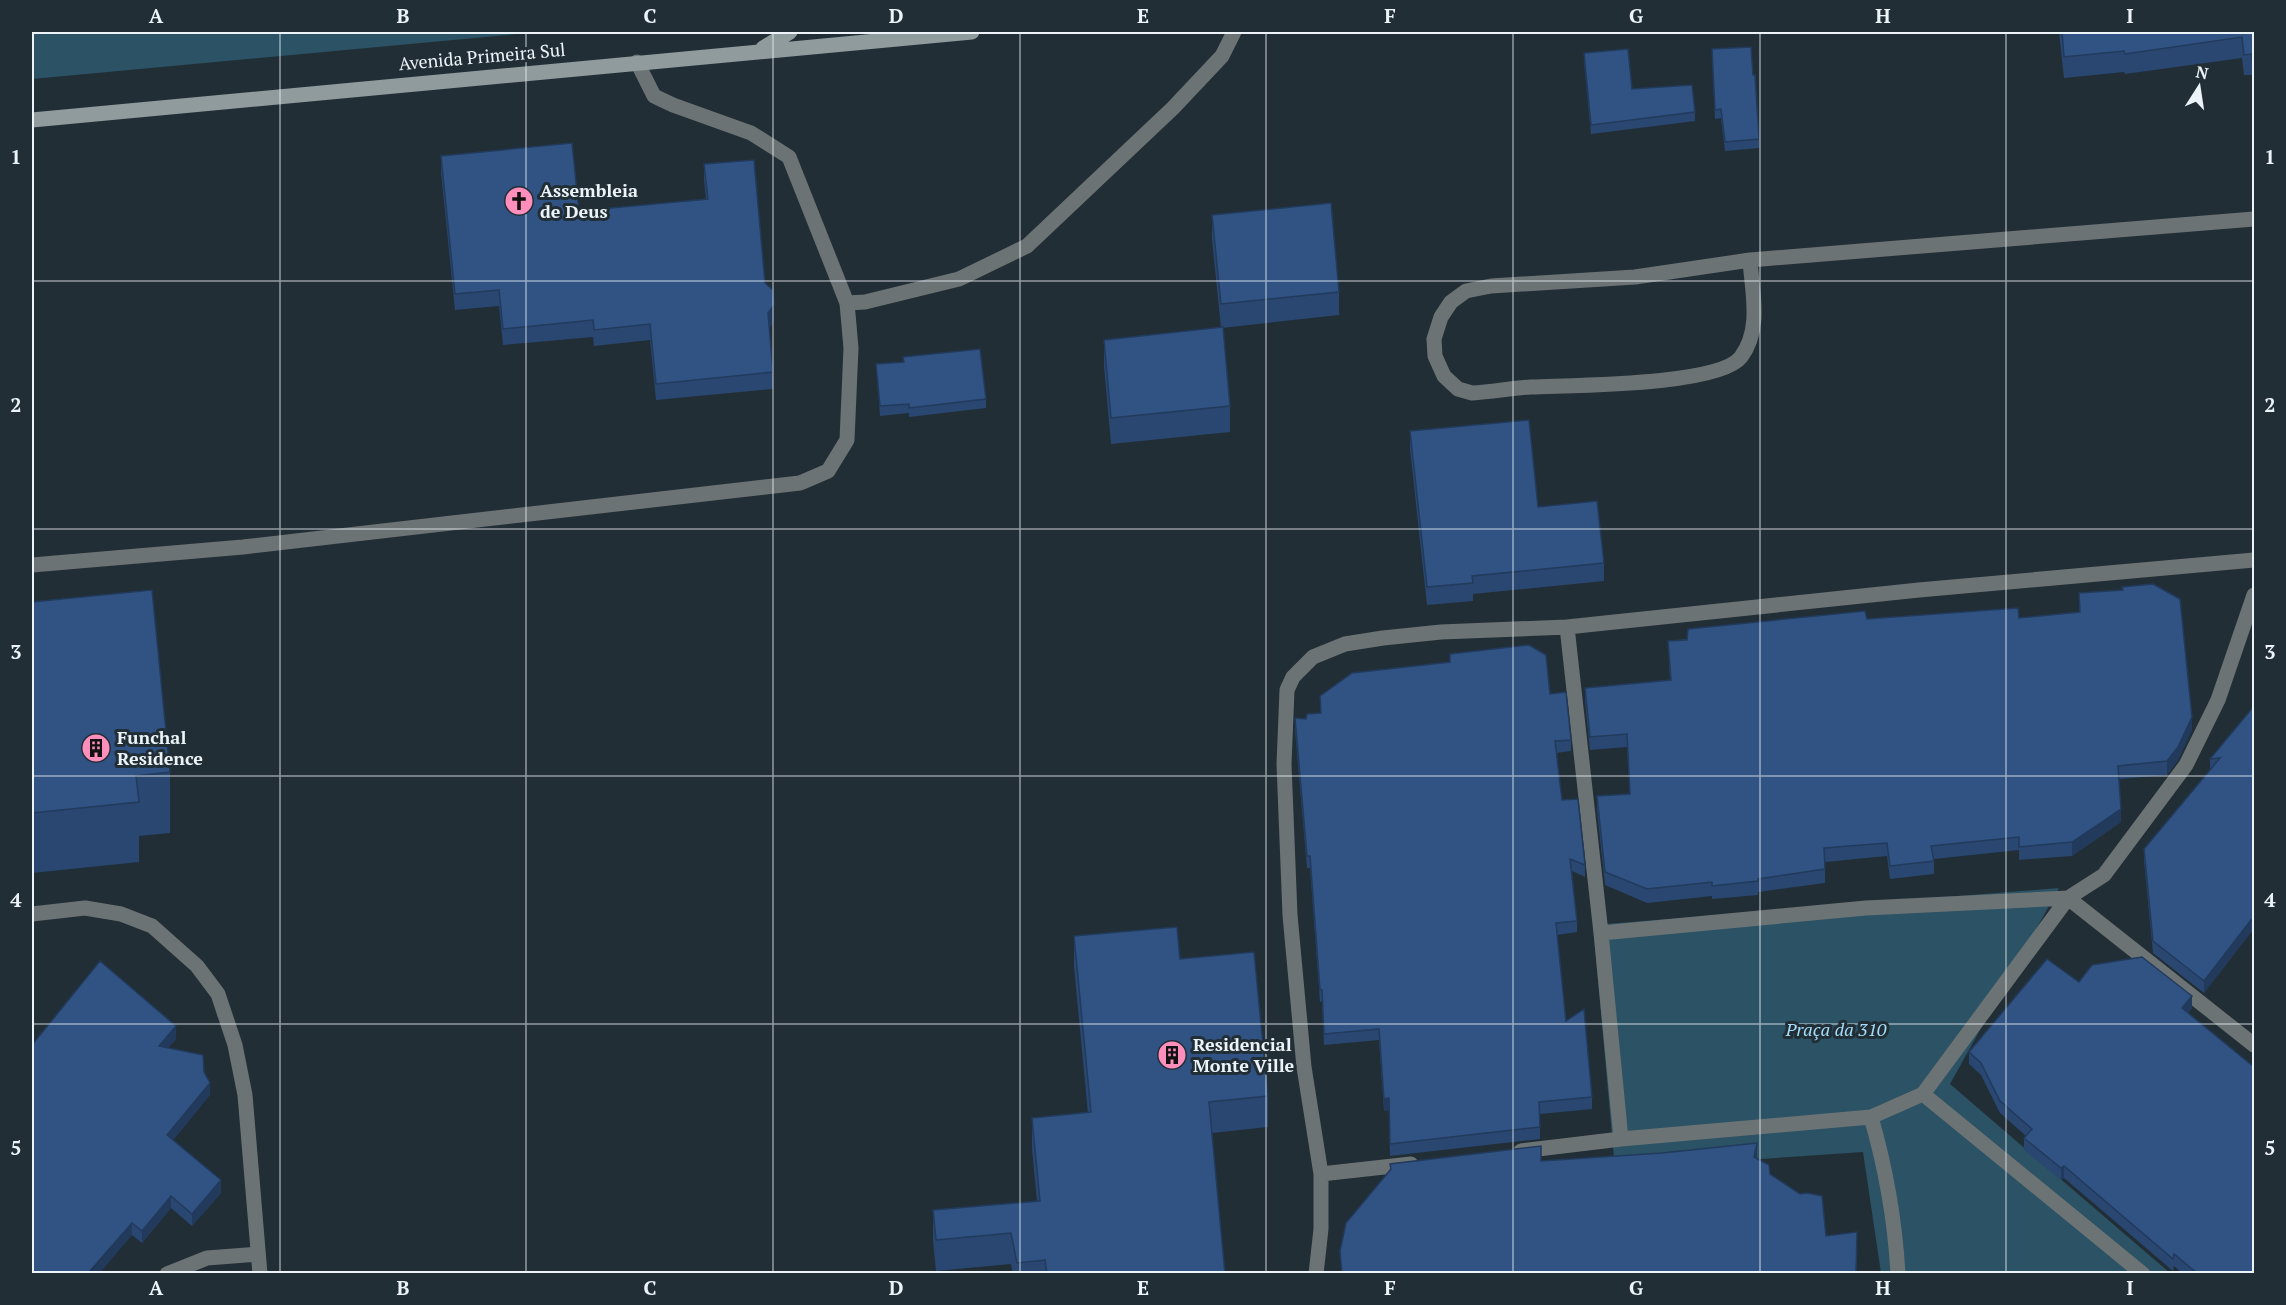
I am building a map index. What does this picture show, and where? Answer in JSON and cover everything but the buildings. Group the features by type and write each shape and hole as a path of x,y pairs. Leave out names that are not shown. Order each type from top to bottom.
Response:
{"main road":[{"path":"761,50 790,32"},
{"name":"Avenida Primeira Sul","path":"32,120 972,32"}],"street":[{"path":"847,303 865,302 959,279 1027,246 1173,108 1222,56 1234,32"},
{"path":"32,565 243,547 800,483 828,471 847,440 850,348 847,303 789,157 752,133 654,96 637,62"},
{"path":"1750,260 1755,318 1753,332 1740,359 1727,368 1678,378 1472,393 1458,389 1444,376 1435,356 1434,339 1441,317 1451,302 1466,291 1491,286 1635,277 1750,260 2254,219"},
{"path":"1316,1274 1321,1229 1321,1174 1304,1067 1290,915 1284,764 1287,690 1293,676 1313,657 1345,644 1441,633 1567,627 1919,590 2254,560"},
{"path":"1506,1153 1621,1139 1871,1117 1923,1094 2068,898 2104,875 2186,765 2218,700 2254,595"},
{"path":"1567,627 1621,1139"},
{"path":"1601,933 1866,908 2068,898 2254,1046"},
{"path":"32,914 85,908 121,914 152,926 197,966 218,994 235,1045 245,1095 260,1274"},
{"path":"1923,1094 2144,1274"},
{"path":"1871,1117 1881,1153 1895,1224 1898,1274"},
{"path":"1321,1174 1425,1162"},
{"path":"167,1274 207,1258 258,1254"}],"green space":[{"path":"32,32 539,32 32,79"},
{"name":"Praça da 310","path":"2059,888 1950,1084 2170,1273 1881,1273 1863,1152 1615,1169 1593,925"}],"place":[{"name":"Assembleia de Deus","path":"519,201"},
{"name":"Funchal Residence","path":"96,748"},
{"name":"Residencial Monte Ville","path":"1172,1055"}]}
